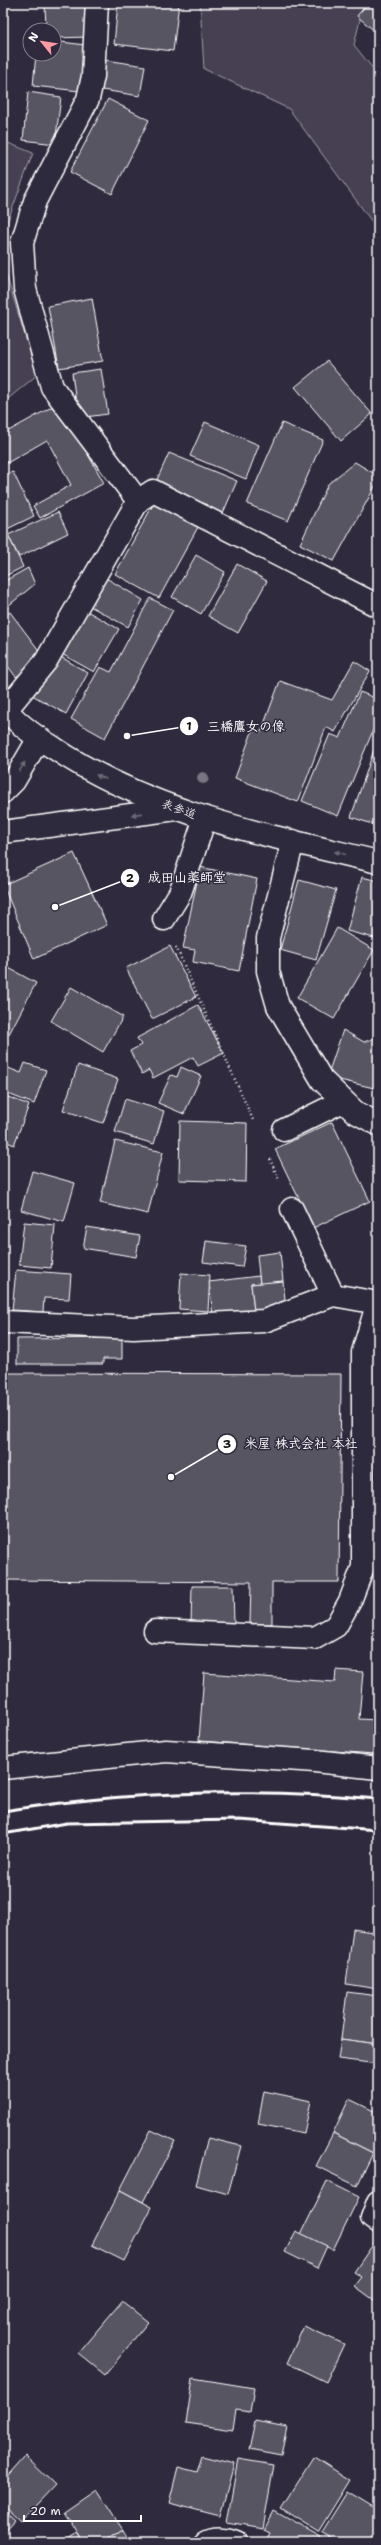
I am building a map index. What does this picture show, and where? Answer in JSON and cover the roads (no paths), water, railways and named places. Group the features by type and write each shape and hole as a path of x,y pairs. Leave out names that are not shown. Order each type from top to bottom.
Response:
{"street":[{"path":"97,3 93,76 88,99 35,201 22,242 25,289 52,387 138,501"},
{"path":"5,708 46,661 138,501 153,492 378,606"},
{"name":"表参道","path":"5,708 39,738 86,770 176,809 205,818 378,862"},
{"path":"3,792 14,782 39,738"},
{"path":"3,832 176,809"},
{"path":"164,919 180,893 205,818"},
{"path":"293,841 268,938 268,971 278,1006 322,1080 355,1112 378,1124"},
{"path":"284,1130 343,1100"},
{"path":"292,1209 333,1295"},
{"path":"3,1322 134,1328 264,1321 333,1295 378,1303 363,1352 362,1567 350,1601 336,1626 315,1638 156,1631"},
{"path":"3,1768 166,1751 315,1761 378,1768"},
{"path":"378,2202 372,2218 378,2222"},
{"path":"205,2542 209,2539 232,2540 236,2542"}],"railway":[{"path":"3,1811 96,1799 190,1793 284,1793 378,1799"},
{"path":"3,1834 67,1823 239,1820 378,1830"}],"place":[{"name":"三橋鷹女の像","path":"127,736"},
{"name":"成田山薬師堂","path":"55,907"},
{"name":"米屋 株式会社 本社","path":"171,1477"}]}
